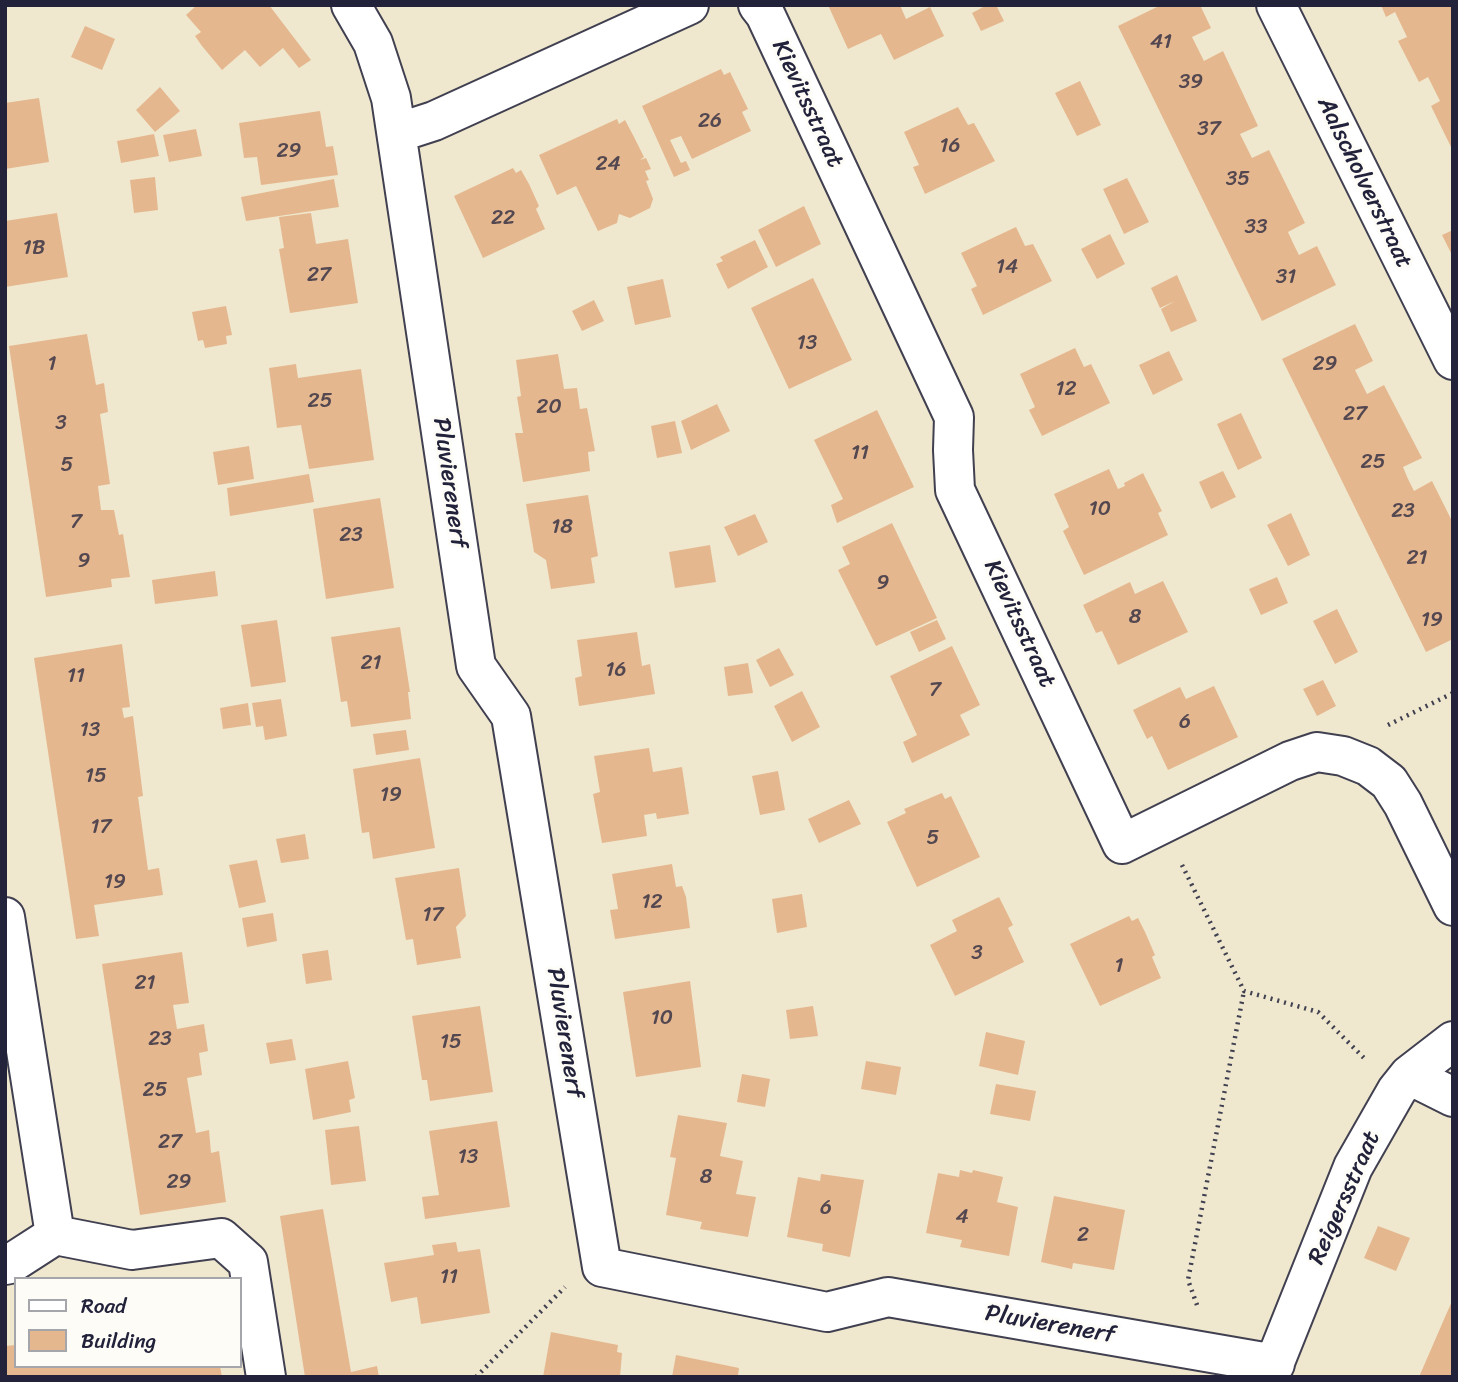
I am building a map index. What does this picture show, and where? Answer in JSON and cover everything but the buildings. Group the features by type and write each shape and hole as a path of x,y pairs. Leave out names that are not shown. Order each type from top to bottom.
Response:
{"street":[{"name":"Pluvierenerf","path":"351,5 373,43 391,98 476,666 511,716 603,1267 827,1312 888,1297 1216,1354 1272,1370"},
{"path":"397,133 434,121 689,5"},
{"name":"Kievitsstraat","path":"758,5 765,13 954,417 955,490 1122,844 1290,761 1318,752 1343,756 1368,766 1389,782 1403,804 1453,906"},
{"name":"Aalscholverstraat","path":"1276,5 1453,360"},
{"path":"5,917 55,1235"},
{"name":"Reigersstraat","path":"1272,1370 1353,1167 1403,1083 1453,1041"},
{"path":"1403,1083 1453,1097"},
{"path":"5,1265 55,1235 132,1250 221,1238 248,1262 266,1377"}],"path":[{"path":"1330,754 1453,693"},
{"path":"1162,824 1244,991 1188,1280 1216,1354"},
{"path":"1244,991 1318,1012 1403,1083"},
{"path":"476,1377 600,1252"}]}
